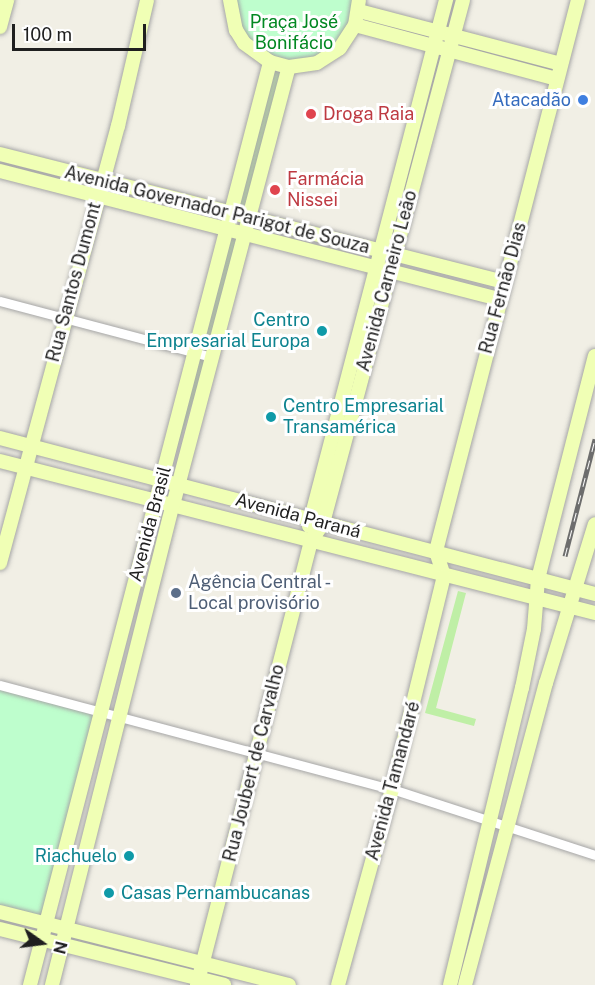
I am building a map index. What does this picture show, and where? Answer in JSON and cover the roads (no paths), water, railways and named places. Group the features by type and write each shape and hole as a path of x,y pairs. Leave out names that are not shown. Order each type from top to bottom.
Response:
{"main road":[{"path":"0,27 7,0"},
{"name":"Rua Santos Dumont","path":"0,563 147,0"},
{"path":"230,0 236,30 244,44 270,62 289,67 317,63 329,57 349,37 355,25 359,5 454,36 561,64"},
{"name":"Avenida Carneiro Leão","path":"311,541 323,523 463,0"},
{"name":"Rua Fernão Dias","path":"436,550 578,0"},
{"name":"Avenida Carneiro Leão","path":"311,541 308,519 445,3"},
{"path":"355,25 557,79"},
{"name":"Avenida Brasil","path":"30,985 270,62"},
{"name":"Avenida Brasil","path":"52,985 178,484 289,67"},
{"name":"Avenida Governador Parigot de Souza","path":"0,154 504,282"},
{"path":"403,162 418,167"},
{"name":"Avenida Governador Parigot de Souza","path":"0,171 500,299"},
{"path":"450,985 522,688 537,599 538,579 595,356"},
{"name":"Avenida Paraná","path":"0,438 323,523 436,550 595,594"},
{"name":"Avenida Paraná","path":"0,461 595,613"},
{"path":"102,465 127,494"},
{"path":"251,504 265,529"},
{"path":"465,985 508,824 595,524"},
{"path":"357,554 387,539"},
{"name":"Rua Joubert de Carvalho","path":"198,982 311,541"},
{"path":"436,550 444,576"},
{"path":"485,564 498,590"},
{"name":"Avenida Tamandaré","path":"338,985 392,789 444,576"},
{"path":"0,912 203,962 260,981 289,985"},
{"path":"0,929 129,961 198,982 224,985"},
{"path":"129,961 164,953"}],"street":[{"path":"0,301 212,357"},
{"path":"0,685 392,789 508,824 595,855"}],"railway":[{"path":"565,556 595,439"}],"place":[{"name":"Atacadão","path":"583,100"},
{"name":"Droga Raia","path":"311,114"},
{"name":"Farmácia Nissei","path":"275,190"},
{"name":"Centro Empresarial Europa","path":"322,331"},
{"name":"Centro Empresarial Transamérica","path":"271,417"},
{"name":"Agência Central - Local provisório","path":"176,593"},
{"name":"Riachuelo","path":"129,856"},
{"name":"Casas Pernambucanas","path":"109,893"}],"park label":[{"name":"Praça José Bonifácio","path":"294,33"}]}
